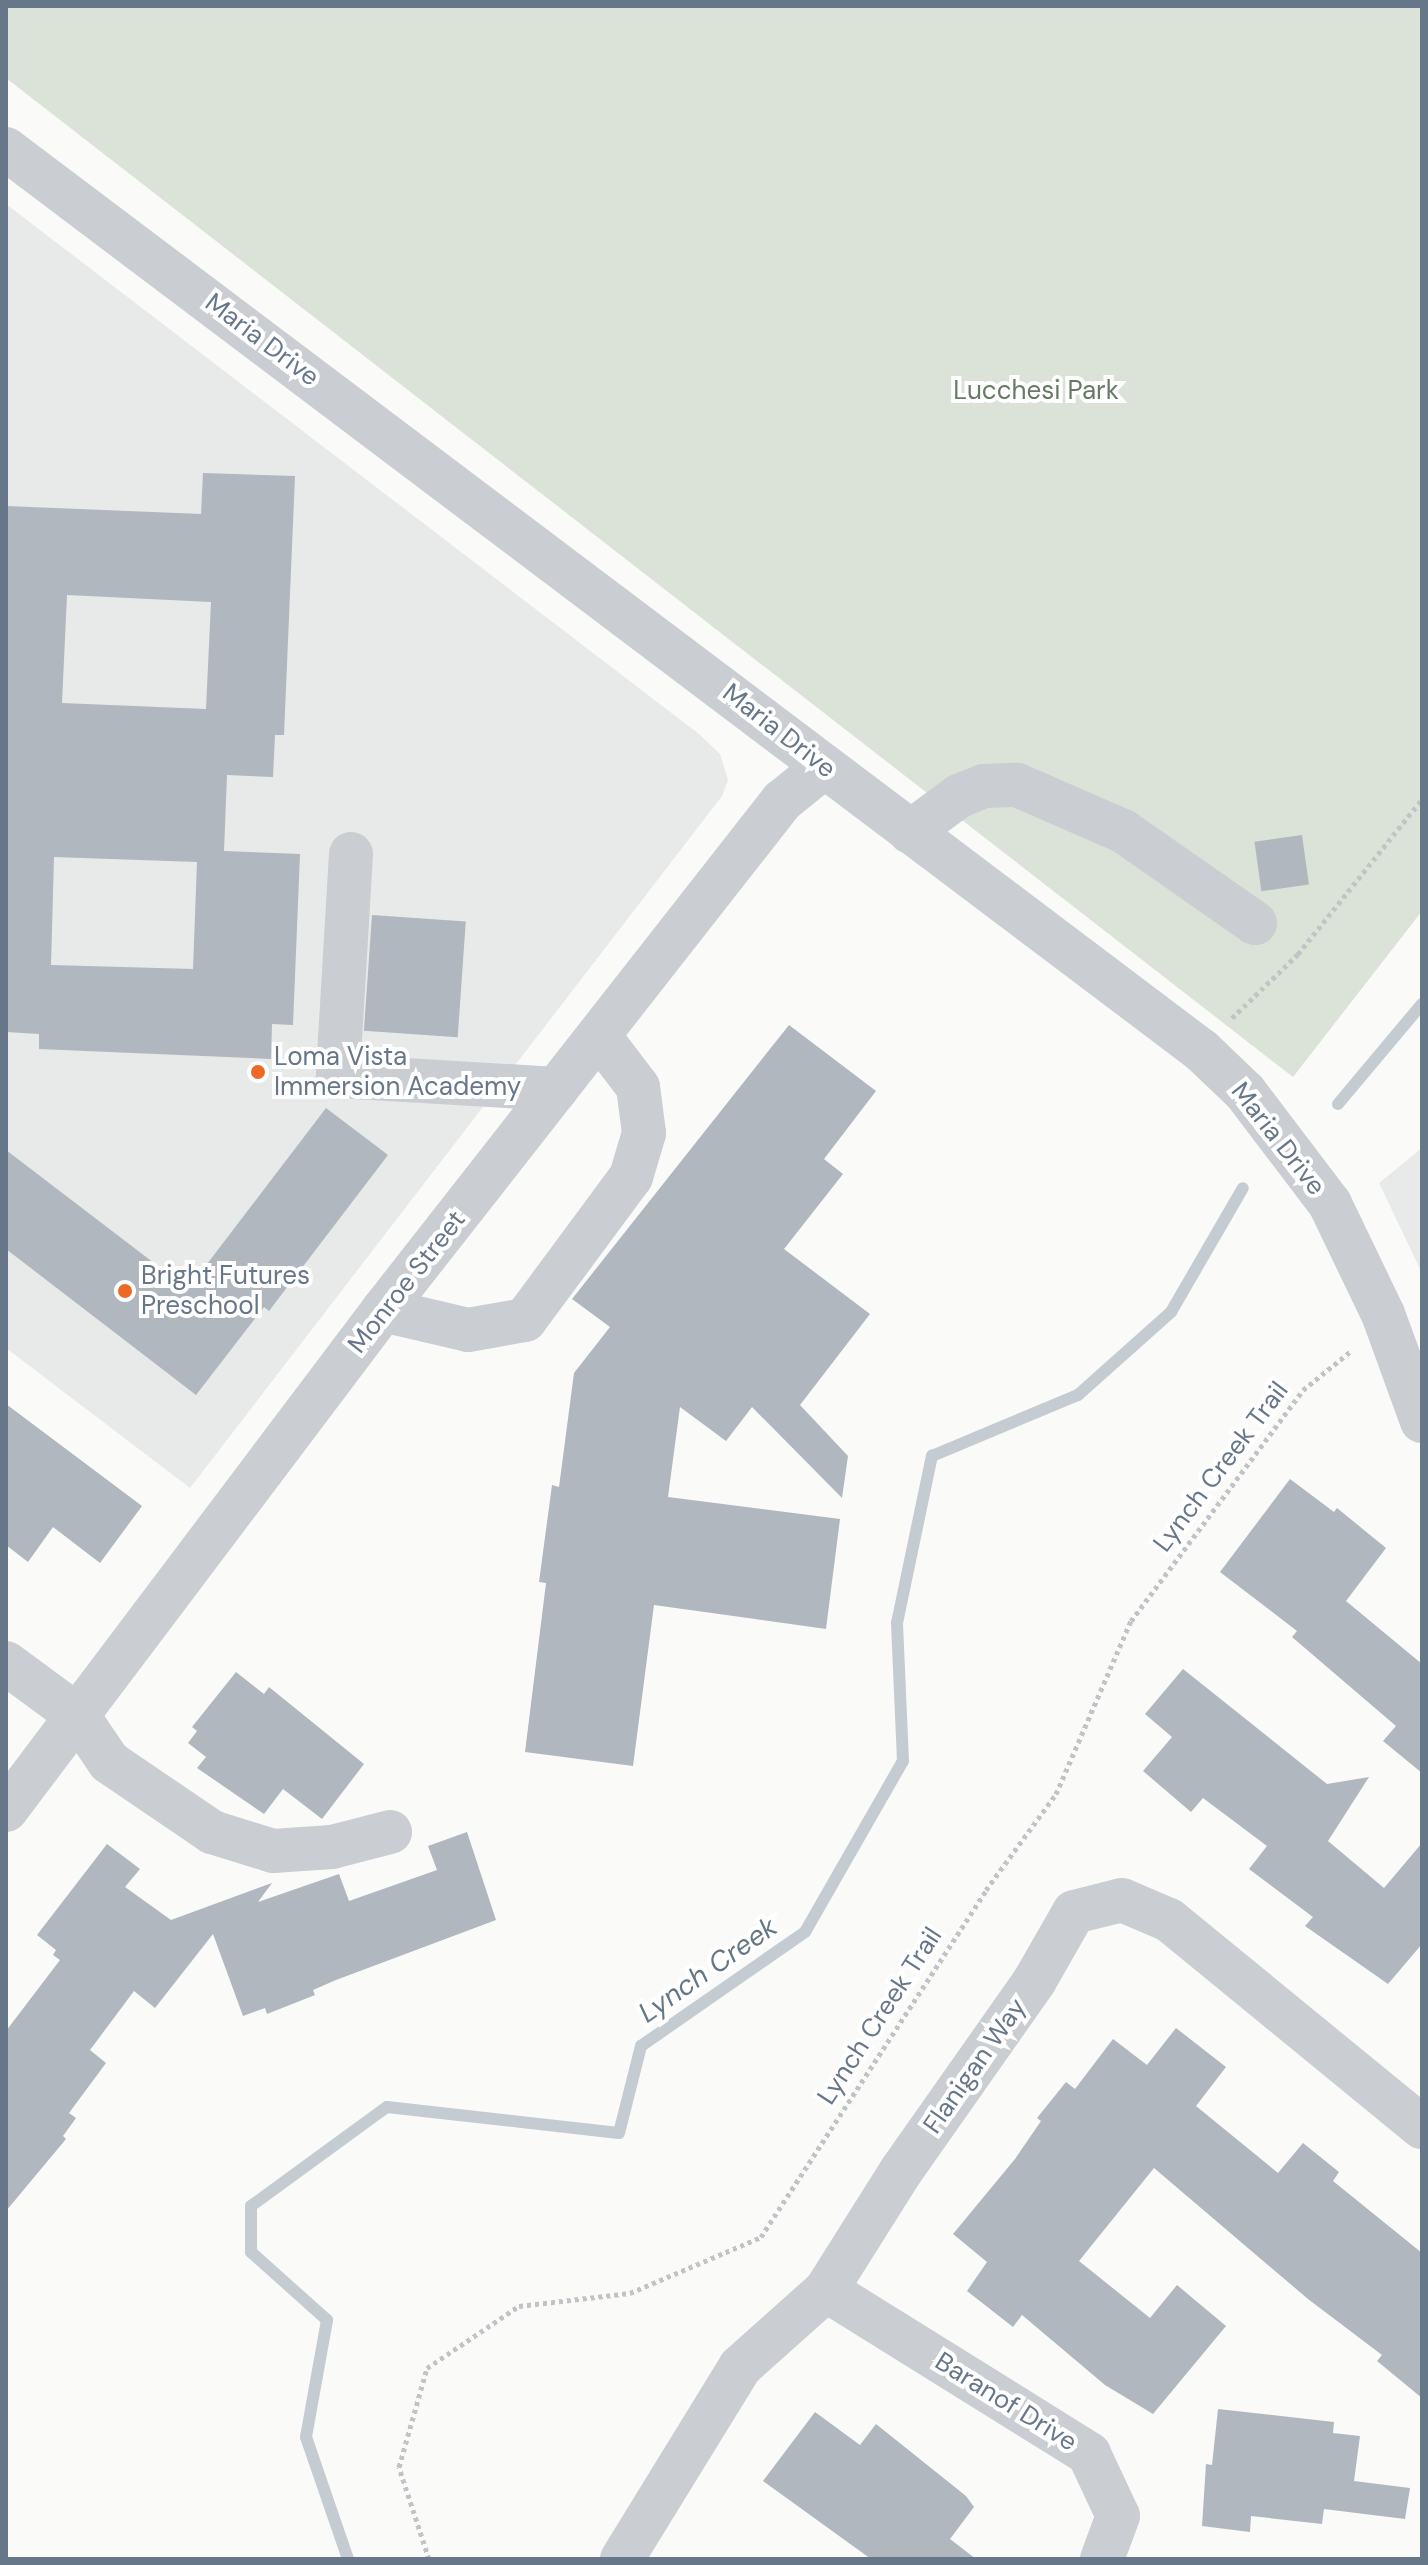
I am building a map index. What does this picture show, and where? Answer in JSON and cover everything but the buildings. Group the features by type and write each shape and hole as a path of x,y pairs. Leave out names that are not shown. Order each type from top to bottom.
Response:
{"street":[{"name":"Maria Drive","path":"6,149 1201,1050 1245,1092 1330,1204 1383,1314 1422,1421"},
{"name":"Monroe Street","path":"6,1810 383,1310 782,801 824,767"},
{"path":"910,832 959,796 984,786 1017,785 1123,831 1255,923"},
{"path":"351,854 338,1076 557,1089"},
{"path":"383,1310 468,1330 525,1320 631,1177 644,1133 638,1087 599,1036"},
{"path":"6,1663 78,1716 109,1762 212,1832 273,1851 332,1847 390,1832"},
{"name":"Flanigan Way","path":"622,2559 740,2367 826,2290 901,2171 1035,1980 1074,1912 1122,1900 1169,1920 1422,2127"},
{"name":"Baranof Drive","path":"826,2290 1089,2454 1118,2516 1102,2559"}],"path":[{"path":"1228,1022 1298,954 1422,799"},
{"name":"Lynch Creek Trail","path":"429,2559 399,2467 427,2368 519,2306 630,2293 761,2237 986,1890 1056,1794 1131,1621 1303,1390 1347,1355"}],"shaded area":[{"name":"Loma Vista Immersion Academy","path":"6,204 699,734 720,754 728,780 722,796 190,1488 6,1348"},
{"path":"1422,1148 1422,1273 1379,1183"}],"green space":[{"name":"Lucchesi Park","path":"6,6 1422,6 1422,911 1293,1077 6,78"}],"waterway":[{"name":"Lynch Creek","path":"1338,1104 1422,1004"},
{"name":"Lynch Creek","path":"348,2559 306,2437 327,2320 251,2252 251,2206 387,2107 619,2133 641,2046 805,1932 903,1761 897,1623 932,1456 1078,1395 1171,1312 1243,1188"}],"place":[{"name":"Loma Vista Immersion Academy","path":"258,1072"},
{"name":"Bright Futures Preschool","path":"125,1291"}]}
